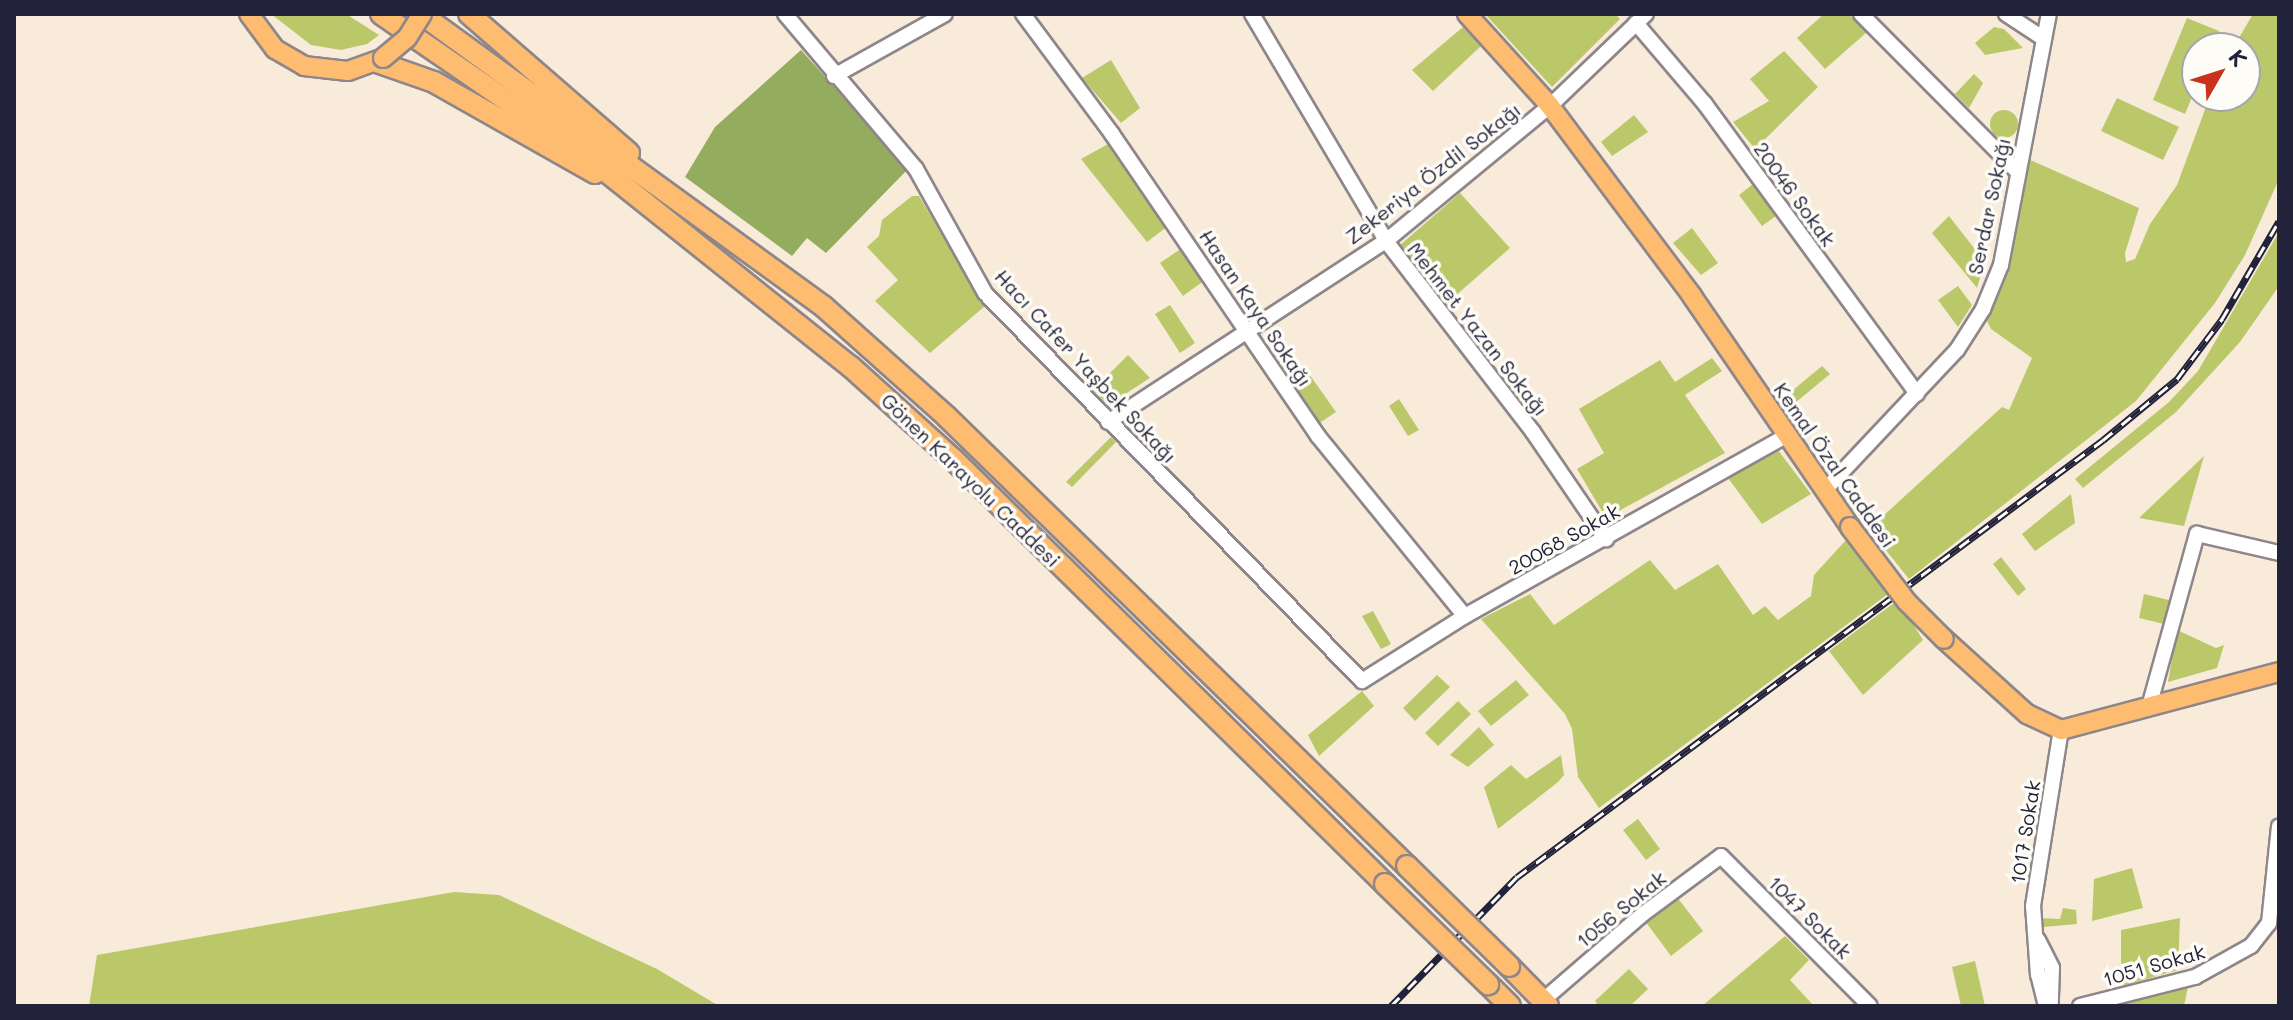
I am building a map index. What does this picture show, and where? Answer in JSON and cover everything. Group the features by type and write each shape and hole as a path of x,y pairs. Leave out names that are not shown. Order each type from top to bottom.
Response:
{"highway":[{"name":"Gönen Karayolu Caddesi","path":"381,14 635,192 768,296 953,459 1508,1006"},
{"name":"Gönen Karayolu Caddesi","path":"422,14 802,288 947,417 1509,966 1552,1003"},
{"path":"469,14 602,127 660,184"},
{"path":"380,60 434,82 635,192"}],"main road":[{"path":"249,14 275,49 304,66 348,71 380,60 407,38 422,14"},
{"name":"Kemal Özal Caddesi","path":"1467,14 1550,106 1692,296 1824,491 1907,602 2027,714 2061,730"},
{"path":"2061,730 2279,672"}],"street":[{"name":"Hacı Cafer Yaşbek Sokağı","path":"785,14 834,76 916,169 985,293 1362,681"},
{"path":"834,76 945,14"},
{"name":"Hasan Kaya Sokağı","path":"1023,14 1318,436 1465,616"},
{"name":"Mehmet Yazan Sokağı","path":"1252,14 1386,241 1533,432 1606,539"},
{"path":"1861,14 2018,172"},
{"path":"2006,14 2044,39"},
{"name":"Serdar Sokağı","path":"1824,491 1957,350 1983,309 2001,265 2049,14"},
{"name":"Zekeriya Özdil Sokağı","path":"1108,422 1386,241 1550,106 1641,18"},
{"name":"20046 Sokak","path":"1641,18 1917,394"},
{"name":"20068 Sokak","path":"1362,681 1465,616 1787,435"},
{"path":"2149,707 2197,534 2279,553"},
{"name":"1017 Sokak","path":"2048,1006 2052,968 2038,940 2033,906 2061,730"},
{"name":"1051 Sokak","path":"2080,1006 2195,977 2251,946 2269,923 2279,827"},
{"name":"1056 Sokak","path":"1552,1003 1643,914 1721,856"},
{"name":"1047 Sokak","path":"1721,856 1870,1006"}],"green space":[{"path":"271,14 346,14 379,35 367,44 341,50 311,45"},
{"path":"1485,14 1615,14 1620,19 1552,87"},
{"path":"1824,14 1849,14 1867,32 1825,69 1797,38"},
{"path":"2253,14 2279,14 2279,179 2245,255 2215,303 2136,401 1909,579 1869,529 2002,407 2009,410 2032,358 1991,329 1987,321 2009,268 2028,159 2139,208 2125,253 2126,262 2135,259 2150,224 2177,185 2204,112 2261,112 2261,32 2242,32"},
{"path":"2187,18 2219,31 2219,32 2181,32"},
{"path":"1463,27 1481,46 1433,91 1412,70"},
{"path":"1994,27 2004,29 2023,48 1985,55 1975,43"},
{"path":"2181,32 2181,112 2185,114 2153,100"},
{"path":"801,50 908,169 826,253 807,238 792,256 685,177 715,127"},
{"path":"1784,51 1818,87 1755,149 1733,122 1769,101 1750,79"},
{"path":"1111,60 1140,108 1121,123 1082,78"},
{"path":"1974,74 1983,83 1969,108 1955,94"},
{"path":"2117,98 2179,127 2163,160 2101,131"},
{"path":"2004,110 2014,114 2018,124 2014,134 2004,138 1994,134 1990,124 1994,114"},
{"path":"1634,115 1648,132 1612,156 1601,142"},
{"path":"1108,144 1168,226 1147,242 1081,159"},
{"path":"1757,181 1780,213 1762,226 1739,195"},
{"path":"1460,193 1510,248 1446,304 1399,246"},
{"path":"912,196 919,196 985,306 930,353 875,301 898,280 867,247 879,236 882,220"},
{"path":"1949,216 1985,262 1977,288 1932,233"},
{"path":"1692,228 1718,263 1701,275 1673,243"},
{"path":"2279,232 2279,286 2240,342 2176,412 2083,488 2075,479 2169,402 2198,371"},
{"path":"1182,248 1205,280 1183,296 1160,263"},
{"path":"1958,286 1972,305 1958,327 1938,300"},
{"path":"1170,305 1195,343 1180,353 1155,314"},
{"path":"1128,355 1150,378 1108,405 1093,390"},
{"path":"1712,358 1722,371 1685,395 1725,453 1606,518 1577,469 1604,453 1579,409 1660,360 1675,382"},
{"path":"1822,366 1830,374 1795,403 1787,395"},
{"path":"1307,371 1336,412 1318,424 1290,383"},
{"path":"1399,399 1419,430 1408,436 1389,406"},
{"path":"1111,437 1116,442 1072,487 1066,482"},
{"path":"1778,450 1811,494 1762,524 1728,478"},
{"path":"2204,456 2184,526 2139,518"},
{"path":"2071,494 2075,523 2035,551 2022,534"},
{"path":"1846,540 1888,594 1599,808 1578,777 1572,729 1565,714 1481,619 1530,594 1554,625 1650,560 1675,590 1718,564 1753,615 1765,606 1778,620 1811,596 1814,575"},
{"path":"2001,557 2026,589 2018,596 1993,564"},
{"path":"2144,594 2173,601 2168,625 2139,618"},
{"path":"1898,600 1923,640 1863,695 1829,651"},
{"path":"1373,611 1391,644 1381,649 1362,616"},
{"path":"2177,630 2216,648 2224,645 2217,668 2168,682"},
{"path":"1437,675 1450,687 1415,721 1403,708"},
{"path":"1516,680 1529,695 1491,726 1478,711"},
{"path":"1362,691 1374,706 1319,756 1308,735"},
{"path":"1458,701 1471,714 1438,746 1425,733"},
{"path":"1479,727 1494,745 1468,767 1450,755"},
{"path":"1561,755 1564,775 1498,829 1484,787 1511,765 1526,779"},
{"path":"1638,819 1660,849 1646,860 1623,830"},
{"path":"2132,868 2143,908 2092,921 2094,879"},
{"path":"454,892 499,895 657,969 719,1006 89,1006 97,955"},
{"path":"1677,897 1703,931 1671,956 1645,921"},
{"path":"2063,908 2076,910 2077,924 2044,927 2040,918 2060,919"},
{"path":"2180,918 2178,970 2121,986 2121,930"},
{"path":"1785,936 1809,960 1790,980 1814,1006 1702,1006"},
{"path":"1975,961 1985,1006 1961,1006 1952,967"},
{"path":"1629,969 1648,989 1630,1006 1599,1006 1595,1001"},
{"path":"2188,987 2184,1006 2105,1006"}],"railway":[{"path":"1391,1006 1517,877 2103,440 2177,379 2222,319 2279,221"}]}
